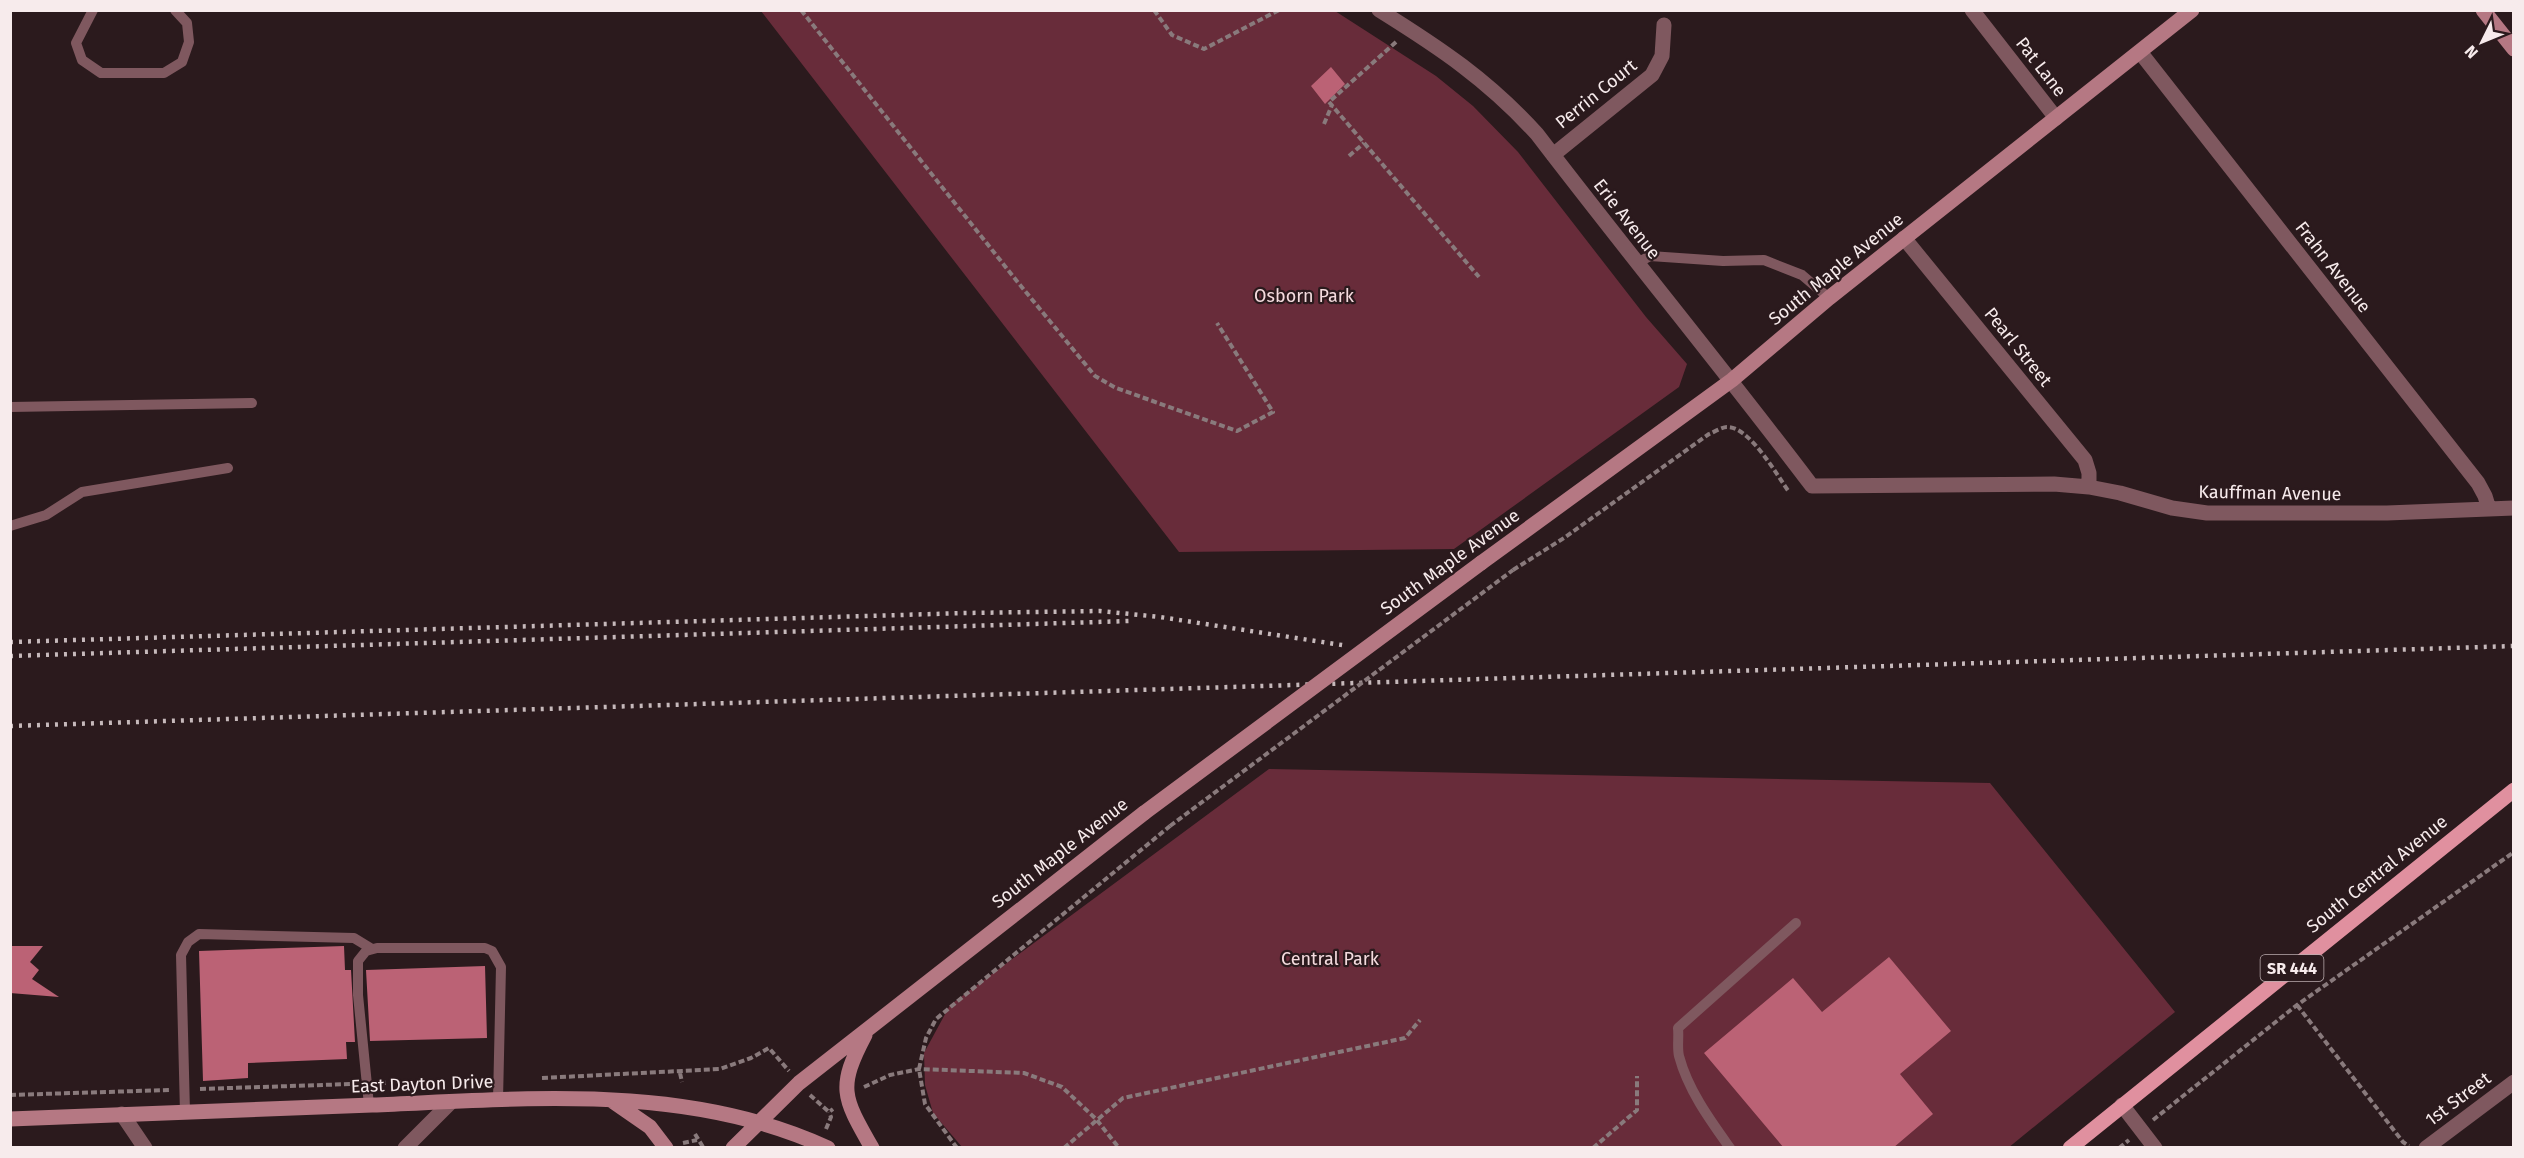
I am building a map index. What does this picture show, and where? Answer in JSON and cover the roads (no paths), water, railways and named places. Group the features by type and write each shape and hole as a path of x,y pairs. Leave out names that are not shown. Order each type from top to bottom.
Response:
{"main road":[{"name":"South Maple Avenue","path":"733,1148 799,1083 1144,813 1732,380 1829,298 2192,10"},
{"path":"2483,10 2514,49"},
{"name":"South Central Avenue","path":"2070,1148 2514,790"},
{"path":"868,1030 851,1062 845,1085 852,1113 872,1148"},
{"path":"608,1099 650,1127 673,1146"},
{"name":"East Dayton Drive","path":"10,1119 498,1100 608,1099 723,1113 759,1122 828,1148"}],"street":[{"name":"Erie Avenue","path":"1378,10 1455,58 1492,88 1537,134 1732,380 1812,486"},
{"name":"Pat Lane","path":"1972,10 2056,118"},
{"name":"Perrin Court","path":"1553,155 1652,75 1662,56 1664,25"},
{"name":"Frahn Avenue","path":"2140,52 2478,483 2489,509"},
{"name":"Pearl Street","path":"1904,238 2085,460 2089,473 2089,487"},
{"name":"Kauffman Avenue","path":"1812,486 2055,484 2089,487 2172,508 2207,513 2387,513 2514,508"},
{"name":"1st Street","path":"2426,1148 2511,1087"},
{"path":"405,1148 451,1102"},
{"path":"2122,1105 2155,1148"},
{"path":"122,1114 145,1148"}],"lane":[{"path":"93,10 76,43 82,60 101,73 164,73 182,62 189,42 187,23 175,10"},
{"path":"1637,263 1650,256 1723,261 1764,260 1802,275 1829,298"},
{"path":"10,407 252,403"},
{"path":"10,526 46,515 82,492 228,468"},
{"path":"1730,1148 1705,1113 1688,1081 1679,1055 1678,1028 1700,1006 1796,923"},
{"path":"185,1112 181,955 188,942 200,934 354,938 372,949"},
{"path":"369,1105 358,995 358,961 366,951 372,949 484,948 492,951 501,967 498,1100"}],"railway":[{"path":"10,642 966,613 1100,611 1160,617 1348,646"},
{"path":"10,656 1129,621"},
{"path":"10,726 2514,646"}],"park label":[{"name":"Osborn Park","path":"1304,296"},
{"name":"Central Park","path":"1330,959"}]}
